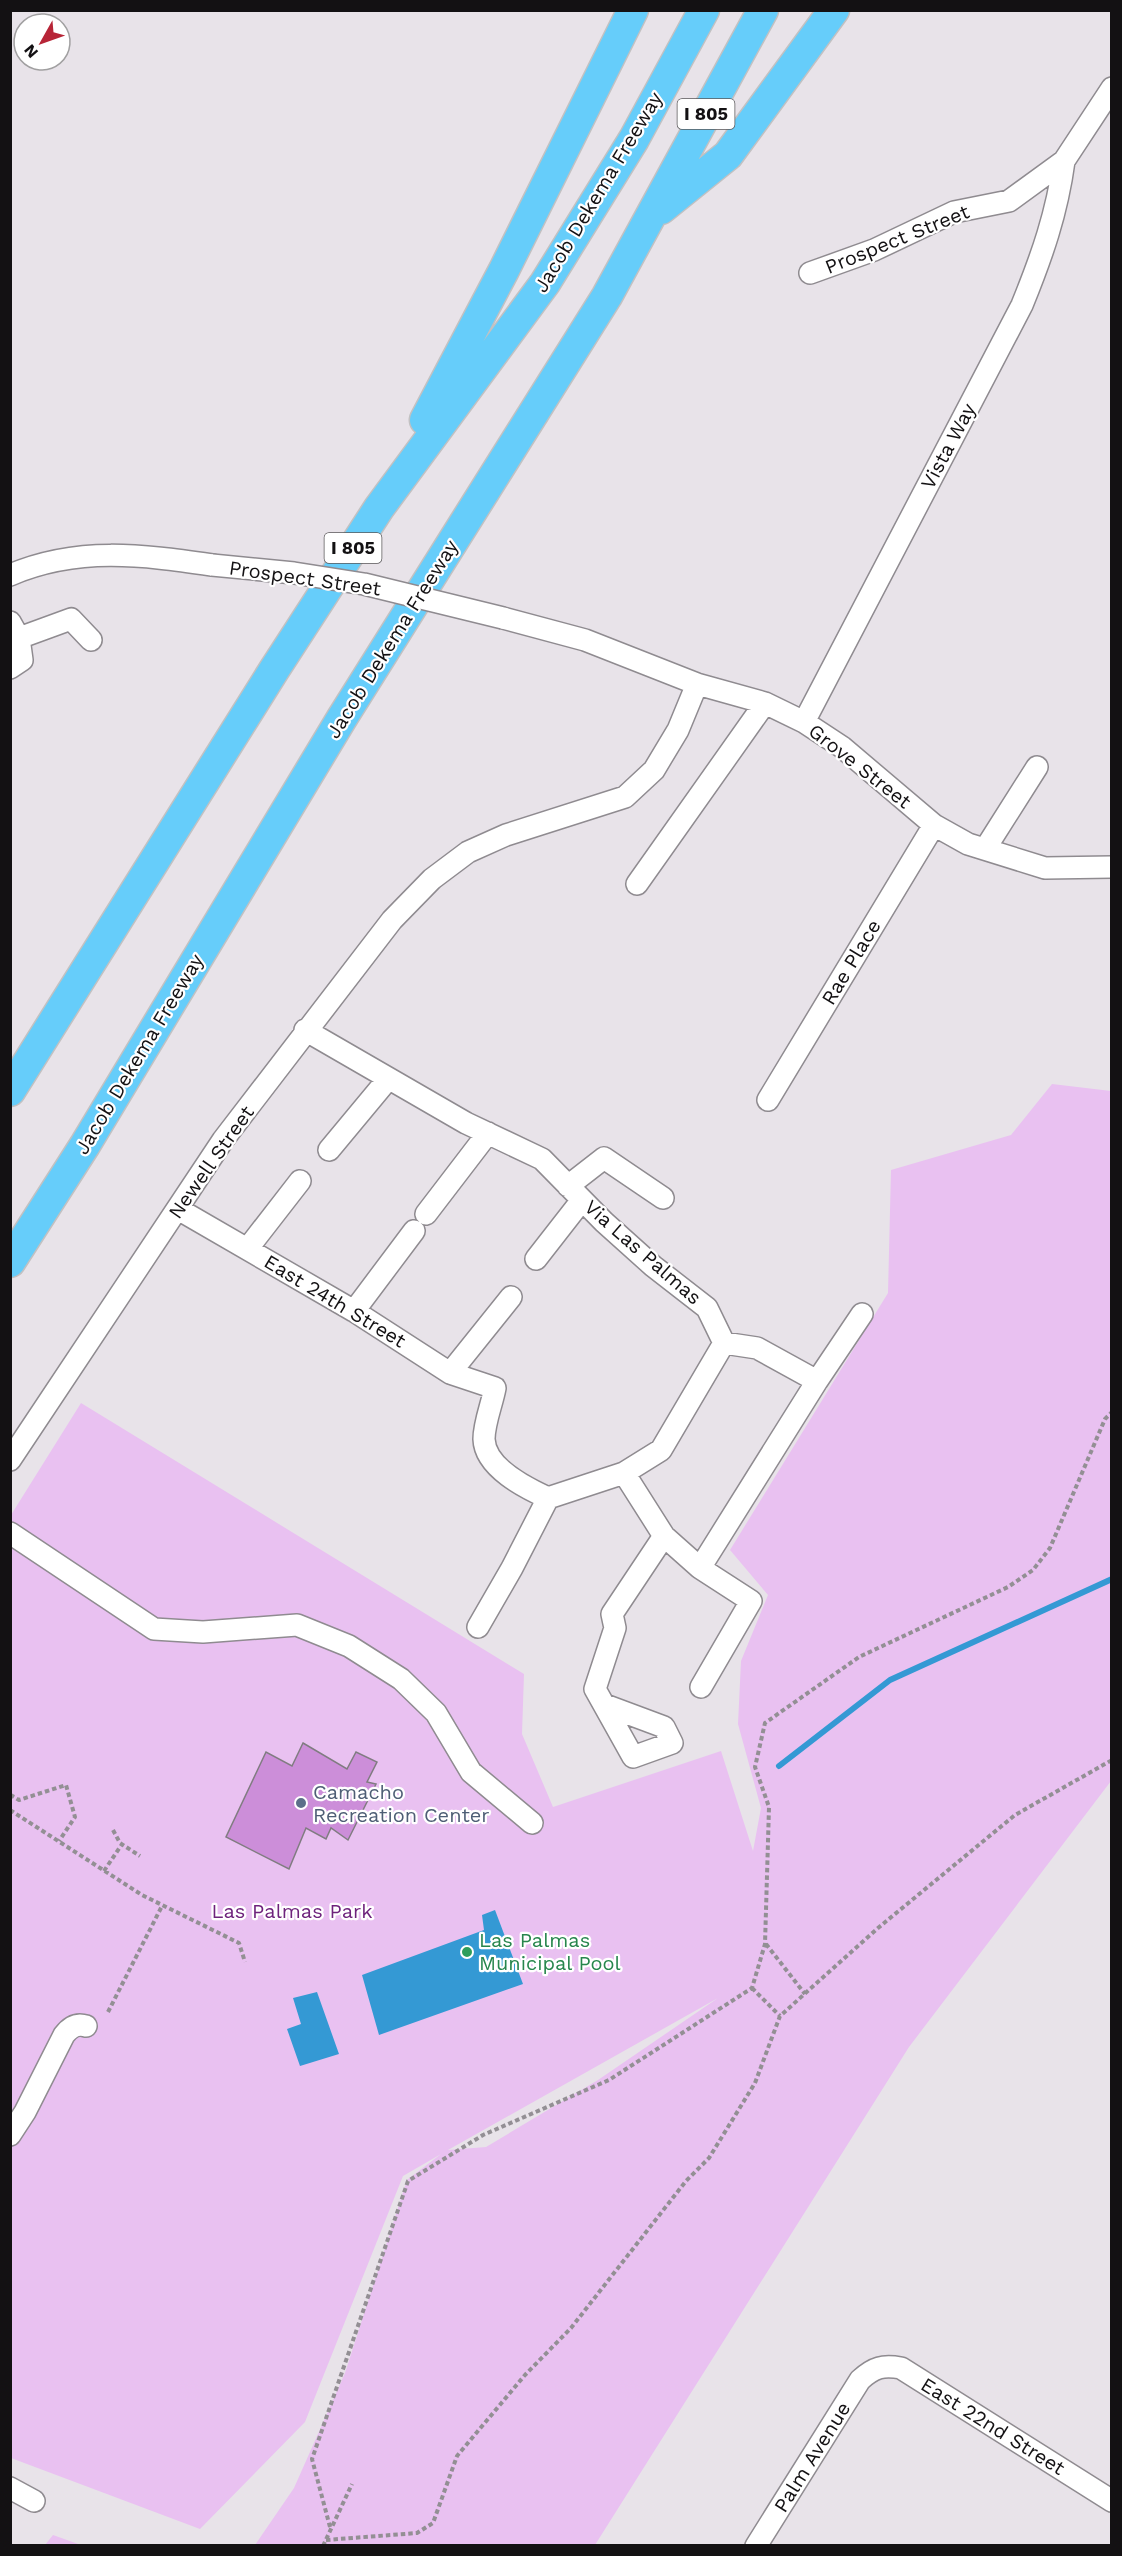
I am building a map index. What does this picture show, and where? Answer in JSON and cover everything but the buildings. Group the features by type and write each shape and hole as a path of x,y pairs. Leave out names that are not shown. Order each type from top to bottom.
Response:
{"highway":[{"path":"379,508 504,270 633,10"},
{"name":"Jacob Dekema Freeway","path":"10,1091 274,670 379,508 545,283 634,139 704,10"},
{"name":"Jacob Dekema Freeway","path":"10,1263 85,1145 342,718 607,296 763,10"},
{"path":"649,218 728,155 834,10"}],"street":[{"name":"Prospect Street","path":"810,273 874,250 954,212 1009,201 1064,161 1112,88"},
{"name":"Vista Way","path":"804,722 1022,305 1045,249 1059,200 1064,161"},
{"name":"Prospect Street","path":"10,575 83,555 143,555 212,566 294,573 364,584 585,640 697,684"},
{"path":"10,668 22,660 15,630 71,619 91,640"},
{"name":"Grove Street","path":"697,684 765,703 804,722 842,747 934,825 968,844 1045,868 1112,867"},
{"name":"Newell Street","path":"10,1460 223,1140 305,1030 392,920 432,879 468,852 506,835 625,797 654,770 678,730 697,684"},
{"path":"638,884 765,703"},
{"path":"984,849 1037,767"},
{"name":"Rae Place","path":"768,1100 934,825"},
{"name":"Via Las Palmas","path":"305,1030 388,1079 488,1133 542,1159 653,1266 707,1308 724,1343"},
{"path":"329,1150 388,1079"},
{"path":"354,1311 488,1133"},
{"path":"536,1259 575,1193 604,1158 663,1198"},
{"path":"248,1248 300,1181"},
{"name":"East 24th Street","path":"178,1209 354,1311 450,1373 495,1388 484,1440 489,1455 511,1480 548,1498"},
{"path":"450,1373 511,1297"},
{"path":"700,1568 817,1381 862,1314"},
{"path":"478,1627 513,1568 548,1498 624,1473 661,1450 724,1343 757,1348 817,1381"},
{"path":"624,1473 664,1536 700,1568 751,1601 701,1687"},
{"path":"10,1533 154,1629 203,1632 297,1625 349,1646 401,1679 436,1713 471,1772 532,1823"},
{"path":"605,1705 595,1689 615,1628 612,1614 664,1536"},
{"path":"10,2135 25,2112 64,2035 74,2026 81,2024 86,2026"},
{"name":"East 22nd Street","path":"870,2370 885,2365 901,2368 1112,2501"},
{"name":"Palm Avenue","path":"756,2546 860,2380 870,2370"},
{"path":"10,2488 34,2501"}],"path":[{"path":"330,2527 312,2459 408,2181 483,2135 609,2080 752,1988 765,1944 769,1807 755,1767 765,1723 859,1657 1008,1587 1034,1570 1050,1548 1105,1419 1112,1412"},
{"path":"326,2540 417,2533 433,2523 457,2456 525,2375 571,2328 686,2181 709,2158 755,2083 780,2016 878,1928 1015,1815 1112,1760"},
{"path":"13,1794 12,1797 19,1800 66,1785 75,1817 59,1841"},
{"path":"10,1810 162,1906 238,1943 245,1962"},
{"path":"113,1830 122,1844 140,1856"},
{"path":"104,1871 122,1844"},
{"path":"108,2012 162,1906"},
{"path":"765,1944 805,1994"},
{"path":"752,1988 780,2016"},
{"path":"323,2546 352,2484"}],"green space":[{"name":"Las Palmas Park","path":"1052,1084 1111,1091 1111,1781 909,2047 595,2545 255,2545 294,2488 345,2373 407,2180 441,2154 403,2176 305,2422 200,2529 11,2458 11,1515 81,1403 524,1674 522,1734 553,1807 721,1751 753,1851 761,1808 738,1724 741,1661 768,1595 730,1550 888,1293 891,1170 1011,1135","holes":["718,1998 598,2080 486,2147 448,2150"]},
{"path":"53,2535 81,2545 45,2545"}],"water":[{"name":"Las Palmas Municipal Pool","path":"495,1910 523,1984 379,2035 362,1975 484,1930 482,1915"},
{"path":"317,1992 339,2054 300,2066 287,2029 301,2024 293,1998"}],"waterway":[{"path":"779,1766 890,1680 1112,1579"}],"place":[{"name":"Camacho Recreation Center","path":"301,1803"},
{"name":"Las Palmas Municipal Pool","path":"467,1952"}]}
